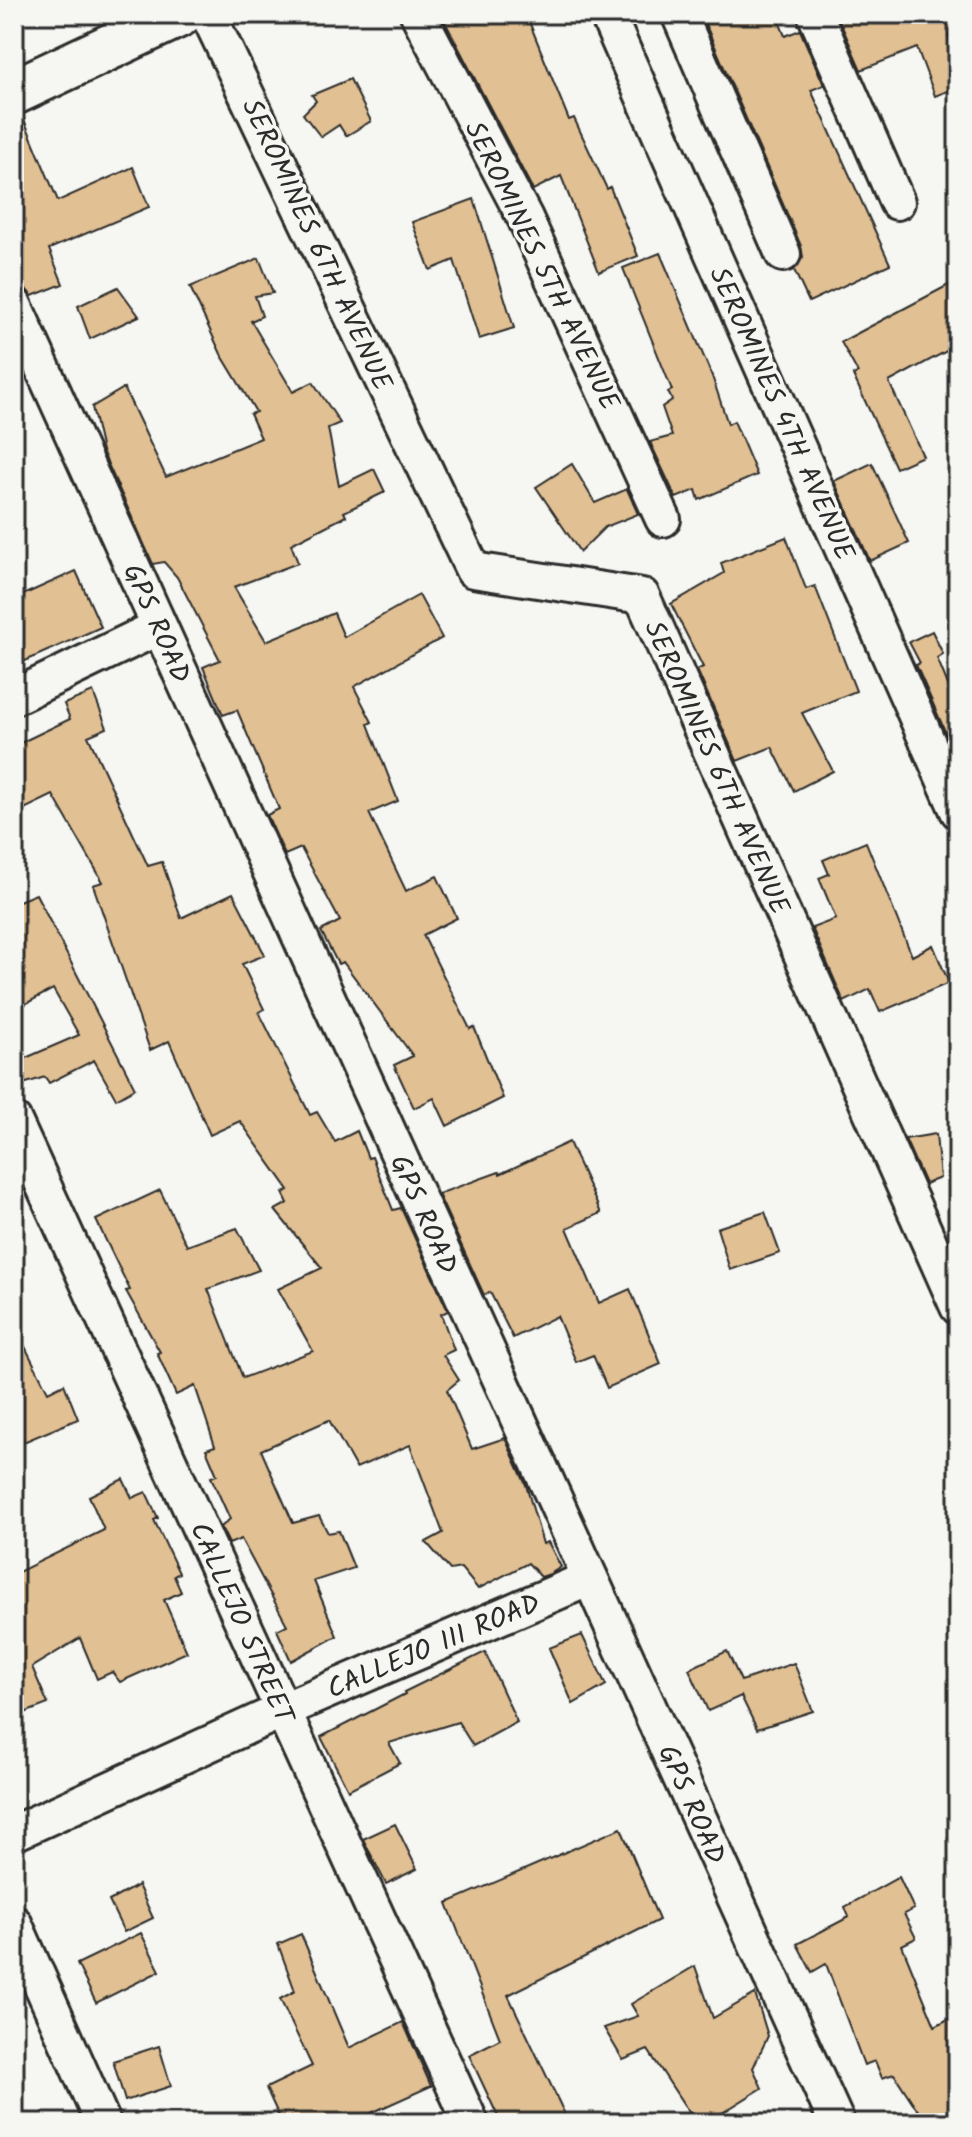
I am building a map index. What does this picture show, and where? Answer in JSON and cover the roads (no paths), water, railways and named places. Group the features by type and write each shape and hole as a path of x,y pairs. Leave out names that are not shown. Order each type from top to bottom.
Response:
{"main road":[{"path":"14,92 180,14"}],"street":[{"name":"SEROMINES 6TH AVENUE","path":"208,14 473,570 642,596 958,1307"},
{"name":"SEROMINES 5TH AVENUE","path":"418,14 525,218 663,519"},
{"name":"SEROMINES 4TH AVENUE","path":"607,14 958,811"},
{"path":"679,14 783,254"},
{"path":"815,14 897,202"},
{"name":"GPS ROAD","path":"14,305 837,2123"},
{"path":"14,697 159,627"},
{"name":"CALLEJO STREET","path":"14,1121 471,2123"},
{"name":"CALLEJO III ROAD","path":"14,1833 283,1710 590,1578"},
{"path":"14,1923 103,2123"}]}
